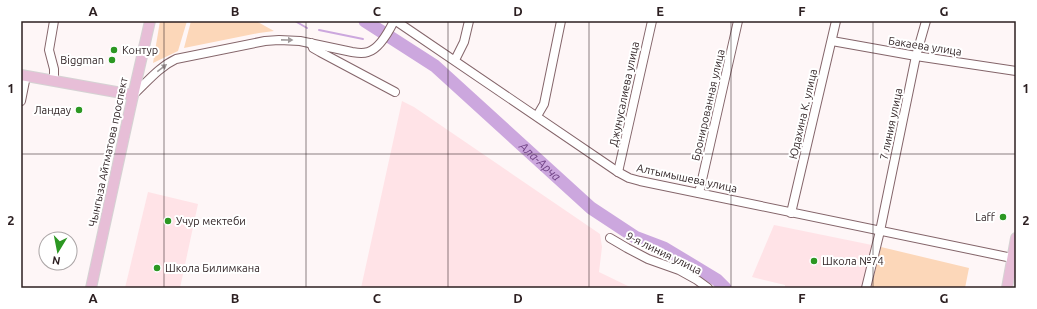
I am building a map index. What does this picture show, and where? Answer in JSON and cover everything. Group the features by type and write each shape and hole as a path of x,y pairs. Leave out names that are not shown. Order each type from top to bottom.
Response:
{"main road":[{"name":"Чынгыза Айтматова проспект","path":"91,288 150,21"},
{"path":"23,75 133,95"},
{"path":"1007,288 1014,259 1016,238"}],"street":[{"path":"54,21 49,50 54,69 54,81"},
{"path":"454,60 464,42 469,21"},
{"path":"537,116 544,104 561,21"},
{"name":"Джунусалиева улица","path":"618,172 652,21"},
{"name":"Бронированная улица","path":"699,193 738,21"},
{"name":"Юдахина К. улица","path":"792,212 836,21"},
{"name":"7 линия улица","path":"866,288 880,231 916,56 926,21"},
{"path":"133,95 164,66 176,59 265,41 294,40 362,53 371,51 380,43 394,22"},
{"name":"Алтымышева улица","path":"394,22 454,60 629,178 1014,259"},
{"name":"Бакаева улица","path":"832,41 916,56 1016,71"},
{"path":"310,43 313,48 395,92"},
{"path":"21,101 23,75"},
{"name":"9-я линия улица","path":"610,238 648,259 679,270 708,288"}],"shaded area":[{"path":"160,21 187,21 178,51 153,63"},
{"path":"191,21 256,21 274,31 184,48"},
{"path":"402,101 414,107 600,234 602,247 599,272 632,288 361,288"},
{"path":"148,192 198,204 180,288 125,288"},
{"name":"Школа №74","path":"774,225 872,245 863,288 785,288 785,285 752,277"},
{"path":"881,247 969,268 965,288 871,288"}],"waterway":[{"path":"295,21 307,28"},
{"name":"Ала-Арча","path":"365,21 435,66 591,208 635,237 664,248 717,280 725,288"},
{"path":"319,30 363,39"}],"place":[{"name":"Контур","path":"114,50"},
{"name":"Biggman","path":"112,60"},
{"name":"Ландау","path":"79,110"},
{"name":"Laff","path":"1003,217"},
{"name":"Учур мектеби","path":"168,221"},
{"name":"Школа №74","path":"814,261"},
{"name":"Школа Билимкана","path":"157,268"}]}
